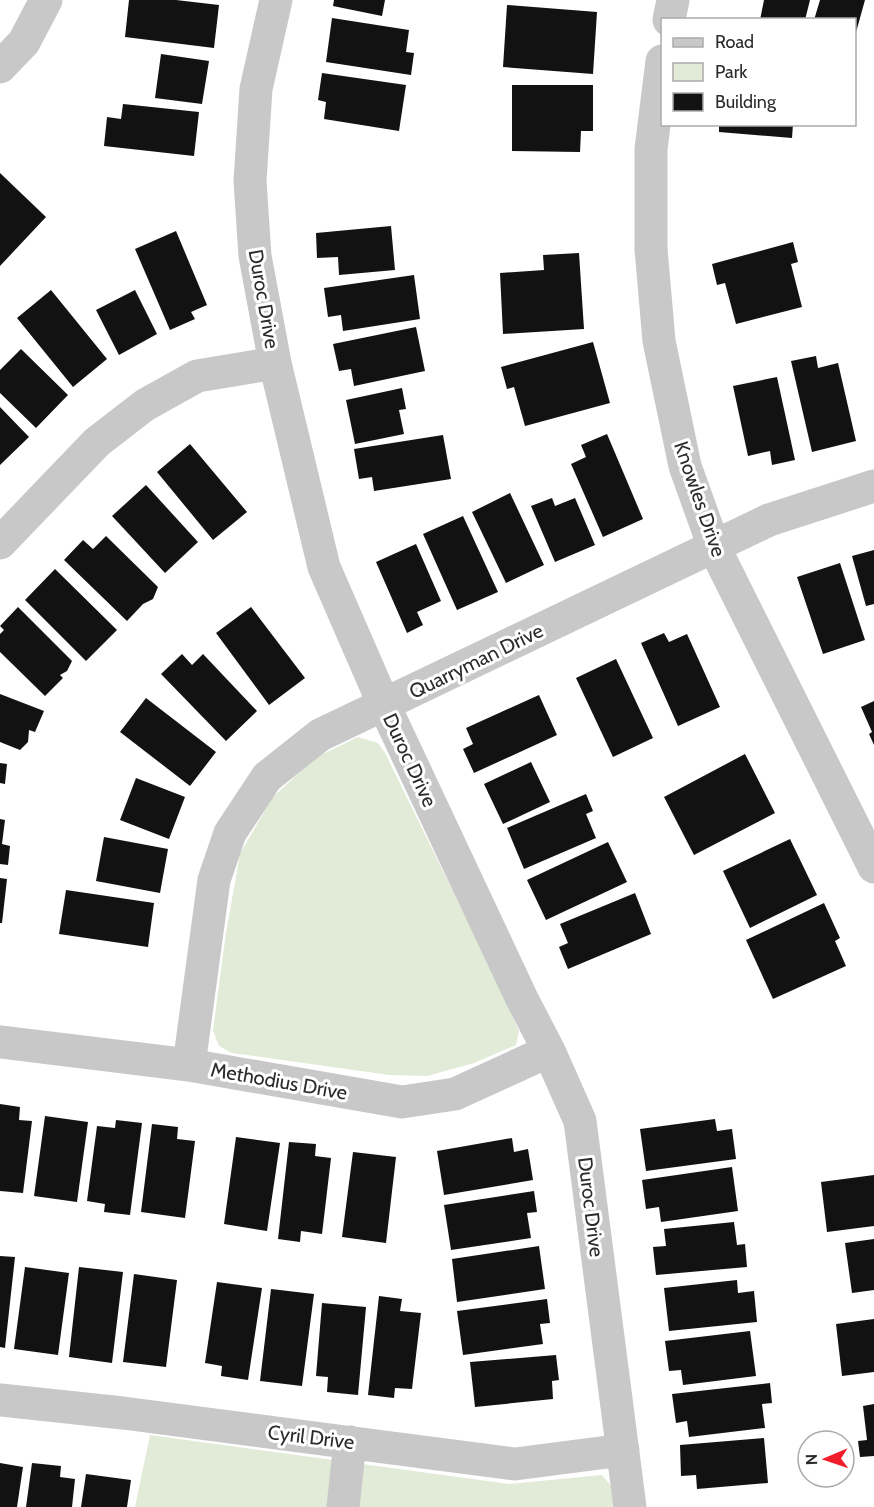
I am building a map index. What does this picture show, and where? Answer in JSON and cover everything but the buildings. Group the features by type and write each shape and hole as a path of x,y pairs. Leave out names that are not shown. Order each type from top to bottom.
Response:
{"street":[{"path":"0,67 24,42 46,0"},
{"name":"Duroc Drive","path":"276,0 256,89 250,181 255,256 275,363 324,567 384,705 580,1121 630,1507"},
{"path":"669,18 673,0"},
{"name":"Knowles Drive","path":"661,78 651,160 651,249 659,341 685,466 714,547 874,867"},
{"path":"0,543 97,442 145,405 197,376 275,363"},
{"name":"Quarryman Drive","path":"189,1065 214,880 230,833 267,777 320,735 769,520 874,486"},
{"name":"Methodius Drive","path":"0,1042 189,1065 402,1102 454,1094 549,1051"},
{"name":"Cyril Drive","path":"0,1400 123,1413 515,1464 623,1450"},
{"path":"343,1507 350,1442"}],"green space":[{"path":"358,737 378,743 385,753 519,1031 516,1045 474,1063 427,1076 389,1075 232,1053 219,1046 213,1030 226,933 240,854 272,798 315,758"},
{"path":"150,1435 509,1484 602,1475 611,1486 614,1507 135,1507"}]}
